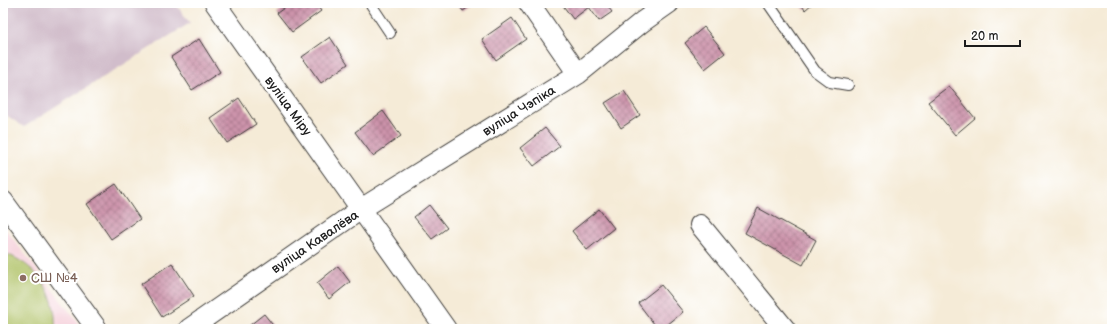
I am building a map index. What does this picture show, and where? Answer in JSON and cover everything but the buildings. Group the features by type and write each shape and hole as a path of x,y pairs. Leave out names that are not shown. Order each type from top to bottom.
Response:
{"street":[{"name":"вуліца Міру","path":"215,3 361,209"},
{"path":"529,3 578,74"},
{"name":"вуліца Чэпіка","path":"361,209 578,74 642,22 669,3"},
{"path":"3,201 97,329"},
{"name":"вуліца Кавалёва","path":"189,329 361,209 446,329"},
{"path":"700,225 785,329"}],"lane":[{"path":"370,3 390,33"},
{"path":"768,3 816,71 830,82 848,85"}],"shaded area":[{"path":"3,3 175,3 190,23 24,127 3,113"},
{"name":"СШ №4","path":"3,226 83,329 3,329"}],"green space":[{"name":"СШ №4","path":"3,253 15,258 35,272 49,292 55,316 55,329 3,329"}],"place":[{"name":"СШ №4","path":"23,278"}]}
